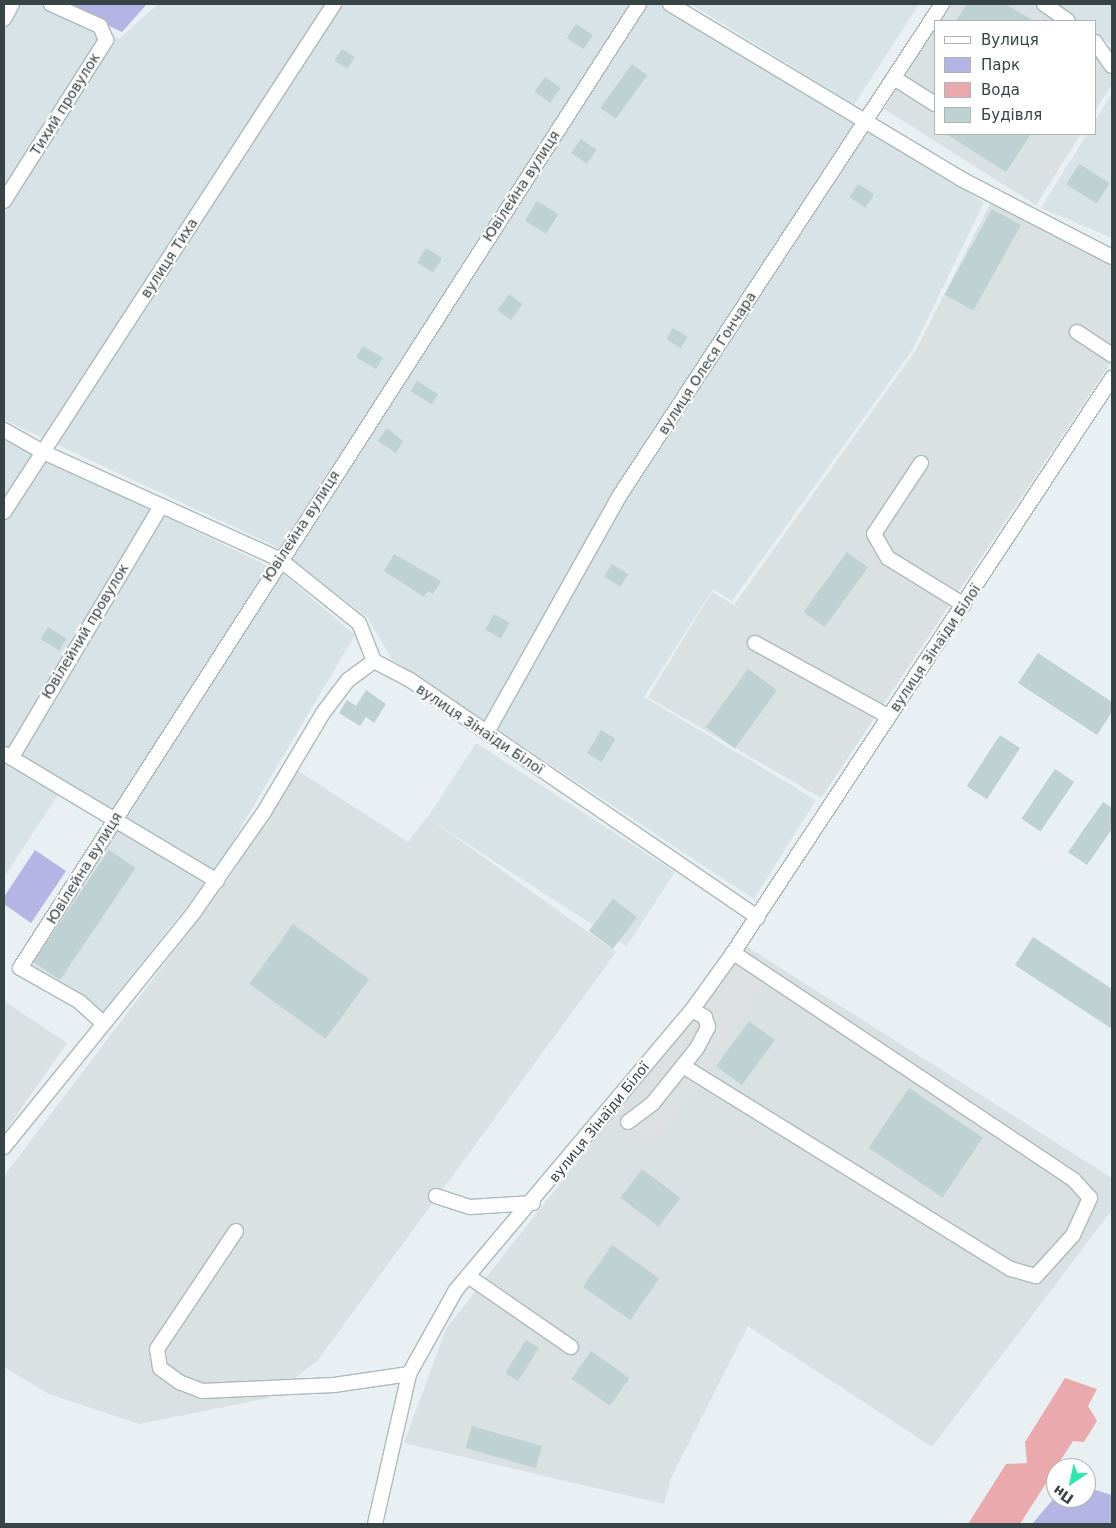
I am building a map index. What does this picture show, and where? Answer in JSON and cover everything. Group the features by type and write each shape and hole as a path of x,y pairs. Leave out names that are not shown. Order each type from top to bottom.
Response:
{"street":[{"path":"4,19 12,4"},
{"name":"Тихий провулок","path":"4,201 106,40 100,26 51,4"},
{"name":"вулиця Тиха","path":"4,512 334,4"},
{"name":"Ювілейна вулиця","path":"103,1022 80,1002 20,968 279,560 640,4"},
{"path":"670,4 1017,211 1112,257"},
{"name":"вулиця Олеся Гончара","path":"487,732 620,495 942,4"},
{"path":"1044,4 1067,20"},
{"path":"1096,43 1112,66"},
{"path":"894,78 934,103"},
{"path":"1077,332 1112,355"},
{"name":"вулиця Зінаїди Білої","path":"375,1524 409,1374 435,1323 468,1276 534,1202 692,1010 733,953 1112,378"},
{"path":"4,430 43,452 279,560 359,623 374,662 348,680 323,713 264,812 217,881 127,997 103,1022 4,1147"},
{"path":"921,463 874,534 888,558 964,605"},
{"name":"Ювілейний провулок","path":"8,755 161,506"},
{"path":"755,644 820,683 888,716"},
{"name":"вулиця Зінаїди Білої","path":"374,662 487,732 758,917"},
{"path":"8,755 217,881"},
{"path":"683,1066 1011,1269 1036,1276 1073,1235 1090,1198 1074,1180 733,953"},
{"path":"628,1122 653,1103 683,1066 708,1027 705,1017 692,1010"},
{"path":"436,1196 470,1207 534,1202"},
{"path":"236,1231 157,1349 160,1368 179,1382 202,1391 334,1385 409,1374"},
{"path":"468,1276 571,1347"}],"shaded area":[{"path":"4,4 43,4 119,39 158,4 661,4 984,202 913,349 732,601 713,589 644,697 816,800 754,899 392,660 368,618 273,545 4,420"},
{"path":"691,4 919,4 854,105"},
{"path":"950,4 1042,4 1068,20 940,20"},
{"path":"1047,4 1112,4 1112,45 1096,35 1096,20 1073,20"},
{"path":"934,30 934,135 1080,135 1036,205 884,109"},
{"path":"1096,38 1112,48 1112,84 1096,109"},
{"path":"1112,93 1112,238 1041,208 1086,135 1096,135 1096,119"},
{"path":"991,202 1112,264 1112,361 821,798 648,697 712,592 734,605 916,350"},
{"path":"4,438 282,573 355,635 215,871 4,745"},
{"path":"476,743 675,872 626,947 428,818"},
{"path":"4,760 58,795 4,877"},
{"path":"297,770 408,842 427,817 616,952 318,1360 269,1398 139,1424 49,1394 4,1367 4,1176 228,880"},
{"path":"118,830 205,883 101,1014 26,967"},
{"path":"746,946 1112,1178 1112,1210 932,1447 748,1326 671,1478 664,1504 404,1443 446,1329"},
{"path":"733,962 766,985 654,1145 621,1122"},
{"path":"4,1001 67,1043 4,1133"}],"green space":[{"path":"62,4 147,4 122,32"},
{"path":"35,850 66,871 31,923 4,904 4,897"},
{"path":"1096,1490 1112,1495 1112,1524 1032,1524 1046,1508 1096,1508"}],"water":[{"path":"1065,1378 1097,1389 1088,1406 1097,1421 1084,1442 1073,1441 1062,1458 1046,1458 1046,1483 1020,1524 968,1524 1006,1464 1027,1463 1025,1442"}],"building":[{"path":"967,4 1005,4 1032,20 957,20"},
{"path":"576,24 593,35 584,49 567,38"},
{"path":"342,49 355,57 347,69 335,61"},
{"path":"632,64 647,75 616,119 600,108"},
{"path":"545,77 561,88 550,103 535,92"},
{"path":"948,135 1030,135 1006,172"},
{"path":"581,139 597,150 587,164 571,153"},
{"path":"1079,164 1110,183 1097,203 1066,184"},
{"path":"858,184 874,194 866,208 850,198"},
{"path":"537,201 558,214 546,234 525,221"},
{"path":"992,209 1021,225 973,311 944,295"},
{"path":"426,248 442,258 433,272 417,262"},
{"path":"509,294 523,304 511,320 497,310"},
{"path":"673,328 688,337 681,348 666,339"},
{"path":"363,346 383,358 376,369 356,357"},
{"path":"417,381 438,394 432,404 411,391"},
{"path":"387,428 403,441 396,453 378,441"},
{"path":"847,552 868,567 825,627 804,612"},
{"path":"394,554 441,581 433,594 428,591 424,597 384,571"},
{"path":"612,564 628,574 620,587 604,577"},
{"path":"494,614 510,623 501,638 485,630"},
{"path":"48,627 67,639 59,651 41,639"},
{"path":"1038,653 1112,702 1112,712 1097,735 1018,683"},
{"path":"748,669 777,690 735,748 706,727"},
{"path":"366,690 386,704 374,723 366,717 360,726 339,713 347,700 356,706"},
{"path":"601,730 616,739 602,762 587,753"},
{"path":"1000,735 1020,748 987,799 967,786"},
{"path":"1055,769 1074,782 1041,832 1021,819"},
{"path":"1103,802 1112,808 1112,829 1087,865 1068,852"},
{"path":"109,850 136,868 60,980 34,962"},
{"path":"613,899 637,917 613,949 589,931"},
{"path":"293,924 369,979 326,1039 250,984"},
{"path":"1033,937 1112,989 1112,1029 1015,965"},
{"path":"749,1021 775,1040 742,1085 716,1066"},
{"path":"909,1088 983,1138 943,1197 869,1148"},
{"path":"642,1169 680,1198 659,1227 620,1198"},
{"path":"612,1245 660,1278 630,1320 583,1287"},
{"path":"526,1340 539,1348 518,1381 505,1373"},
{"path":"591,1351 630,1378 610,1406 571,1379"},
{"path":"472,1426 542,1446 536,1468 466,1448"}]}
